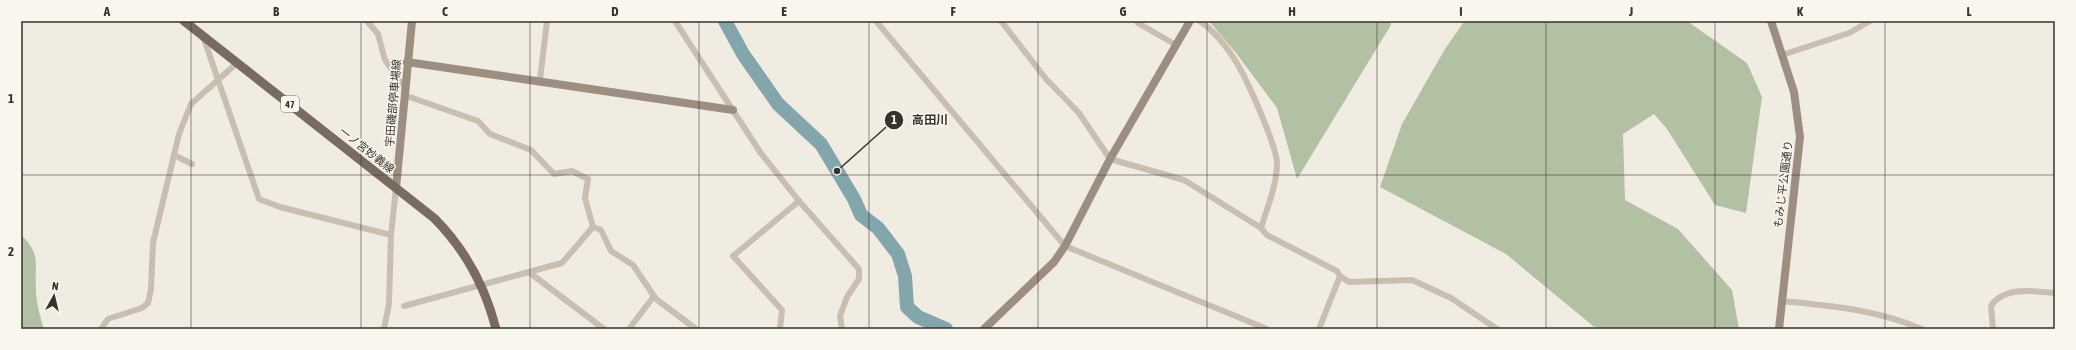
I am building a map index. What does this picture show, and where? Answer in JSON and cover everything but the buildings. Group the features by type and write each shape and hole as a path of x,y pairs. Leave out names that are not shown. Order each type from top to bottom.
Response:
{"main road":[{"name":"一ノ宮妙義線","path":"184,21 434,218 450,234 464,253 481,286 496,329"}],"street":[{"path":"194,21 218,81 259,199 280,207 391,235"},
{"path":"367,21 378,34 385,60 404,92 478,121 490,134 530,150 554,174 572,171 588,179 585,198 593,228"},
{"name":"宇田磯部停車場線","path":"396,188 412,21"},
{"path":"540,80 547,21"},
{"path":"675,21 760,152 799,201 859,269 859,278 847,297 840,316 842,329"},
{"path":"876,21 1065,246 1266,329"},
{"path":"1001,21 1046,79 1079,113 1110,159 1184,180 1261,228 1268,235 1337,271 1340,276 1349,282 1412,280 1451,298 1497,329"},
{"path":"1140,21 1138,23 1176,45"},
{"path":"984,329 1054,262 1065,246 1110,159 1190,21"},
{"path":"1200,21 1220,38 1234,58 1270,138 1277,163 1274,185 1261,228"},
{"name":"もみじ平公園通り","path":"1771,21 1794,92 1800,138 1779,329"},
{"path":"1782,55 1849,33 1870,21"},
{"path":"407,62 540,80 733,110"},
{"path":"101,329 108,319 142,308 148,303 151,289 153,243 179,134 191,104 237,63"},
{"path":"174,155 192,164"},
{"path":"384,329 389,304 391,235 396,188"},
{"path":"780,329 782,310 733,256 799,201"},
{"path":"404,306 530,273 562,263 593,228"},
{"path":"593,228 601,230 611,251 633,265 654,296 696,329"},
{"path":"530,273 604,329"},
{"path":"1319,329 1340,276"},
{"path":"1993,329 1991,306 2000,297 2028,290 2055,293"},
{"path":"629,329 654,296"},
{"path":"1782,301 1852,308 1896,318 1922,329"}],"green space":[{"path":"1209,21 1390,21 1391,25 1297,179 1277,108 1236,53"},
{"path":"1462,21 1687,21 1747,63 1762,97 1746,213 1715,205 1667,129 1654,114 1623,134 1625,200 1678,229 1732,290 1739,329 1604,329 1593,326 1506,254 1380,187 1402,124 1445,49 1463,23"},
{"path":"21,235 32,248 36,260 37,299 44,329 21,329"}],"waterway":[{"path":"725,21 743,54 778,104 821,144 854,199 861,215 878,228 898,254 905,276 907,307 918,317 946,329"}],"place":[{"name":"高田川","path":"837,171"}]}
